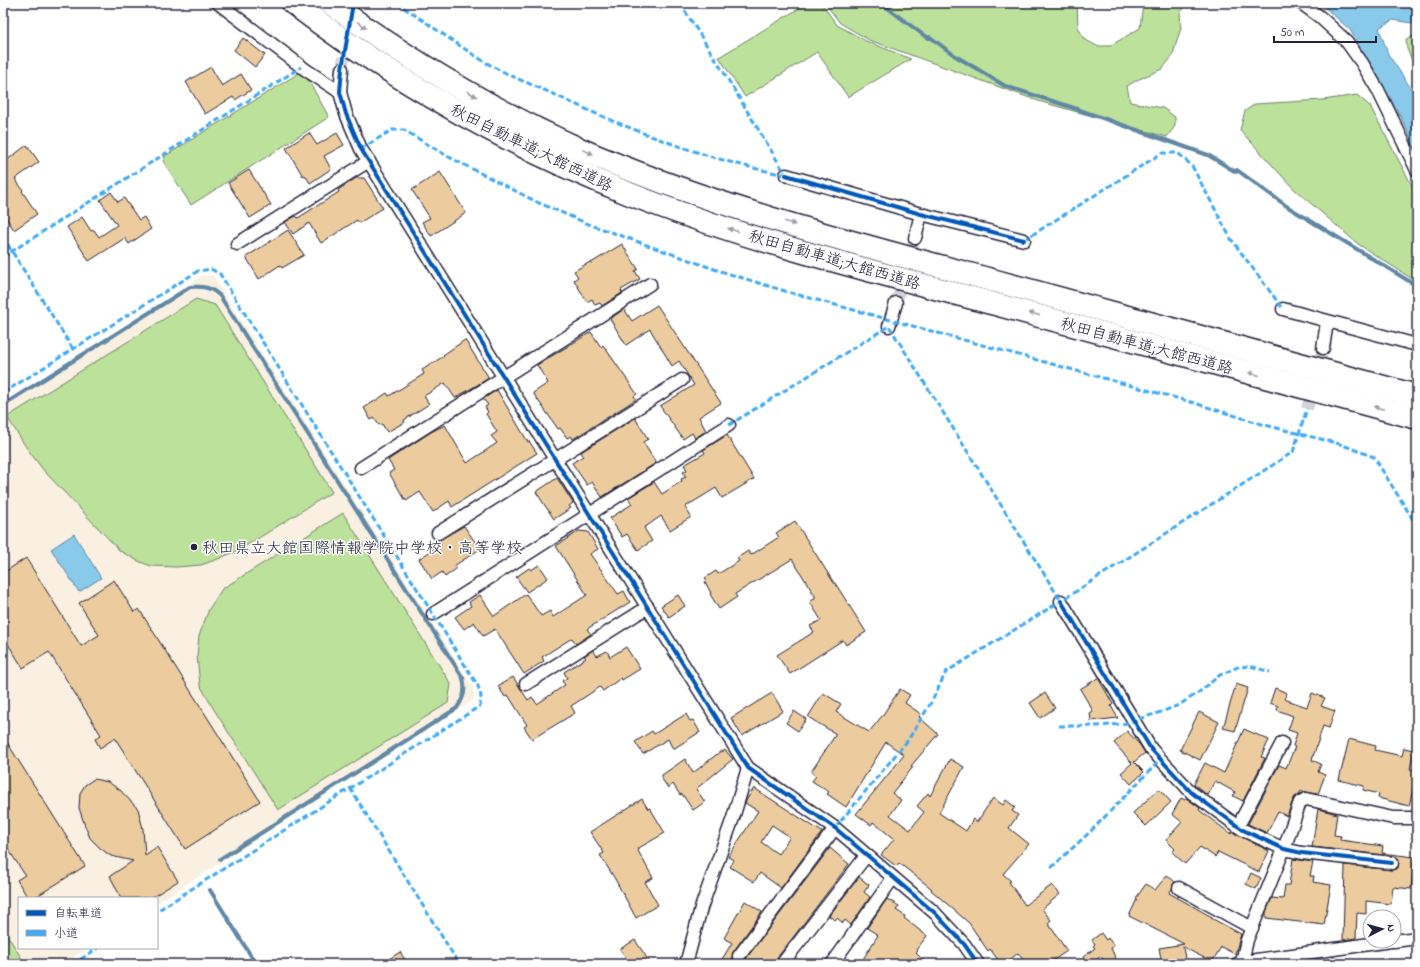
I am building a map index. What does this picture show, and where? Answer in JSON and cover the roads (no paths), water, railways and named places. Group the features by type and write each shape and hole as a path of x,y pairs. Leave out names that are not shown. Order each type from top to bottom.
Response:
{"highway":[{"name":"秋田自動車道;大館西道路","path":"293,3 374,62 434,98 512,140 565,166 631,194 708,222 795,249 1417,418"},
{"name":"秋田自動車道;大館西道路","path":"330,3 401,52 508,114 575,147 645,176 714,200 888,252 1417,396"}],"street":[{"path":"218,3 306,70 340,92"},
{"path":"1301,3 1320,17 1347,42 1362,63 1378,90 1417,170"},
{"path":"342,69 340,92 346,114 361,149 748,768 835,828 866,856 935,913 964,944 978,964"},
{"path":"237,244 369,161"},
{"path":"786,175 920,214 1024,240"},
{"path":"916,238 920,214"},
{"path":"361,468 503,376 650,284"},
{"path":"889,326 896,302"},
{"path":"1282,309 1327,322 1417,344"},
{"path":"1323,348 1327,322"},
{"path":"438,533 682,380"},
{"path":"433,614 729,425"},
{"path":"1061,601 1151,749 1192,793 1243,830 1284,849 1302,853 1392,863"},
{"path":"526,684 648,607"},
{"path":"1238,826 1282,743"},
{"path":"686,964 701,908 733,818 748,768"},
{"path":"1362,945 1239,963 1284,849 1300,802 1306,799 1394,818 1417,818"},
{"path":"740,956 835,828"},
{"path":"782,964 866,856"},
{"path":"832,964 893,878"},
{"path":"1180,888 1252,928"},
{"path":"1402,940 1417,938"}],"water":[{"path":"1320,3 1417,3 1417,24 1393,20 1379,28 1388,54 1417,97 1417,151 1400,115 1350,30"},
{"path":"74,534 101,578 79,592 51,549"}],"waterway":[{"path":"881,3 922,34 929,38 930,37 954,55 1005,86 1071,107 1208,155 1236,172 1237,170 1288,207 1417,286"},
{"path":"3,405 190,287 203,287 210,289 220,296 463,678 464,694 457,708 220,859"},
{"path":"210,890 256,964"}],"tunnel":[{"path":"342,69 347,39"},
{"path":"896,303 915,238"},
{"path":"1307,409 1323,348"}],"place":[{"name":"秋田県立大館国際情報学院中学校・高等学校","path":"194,547"}]}
